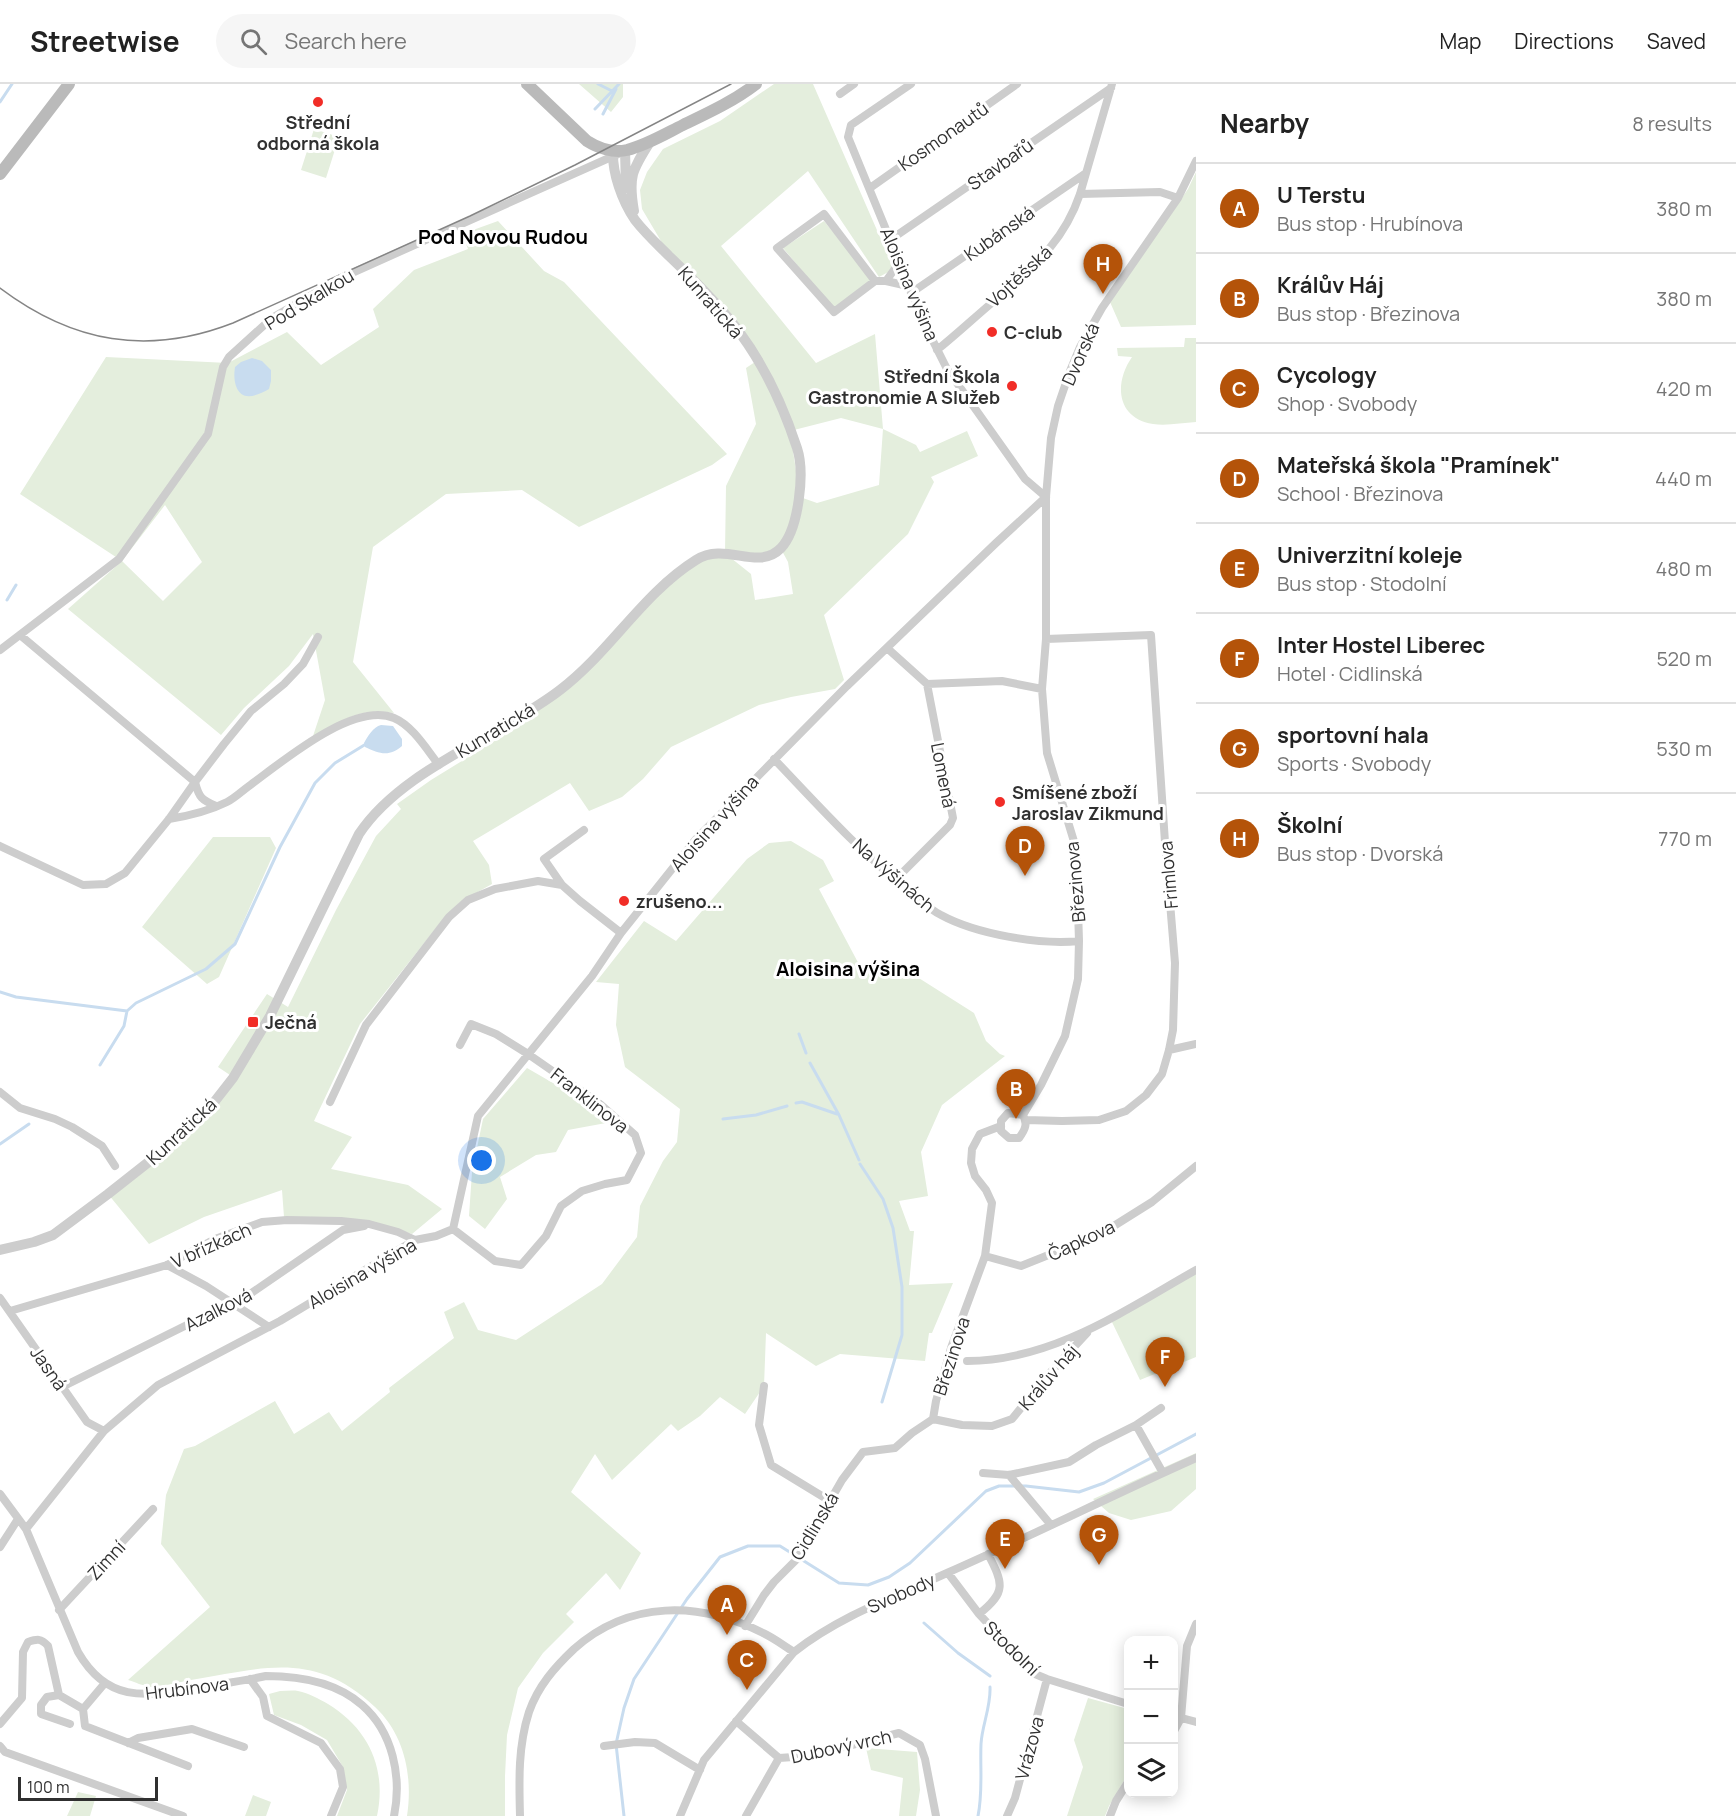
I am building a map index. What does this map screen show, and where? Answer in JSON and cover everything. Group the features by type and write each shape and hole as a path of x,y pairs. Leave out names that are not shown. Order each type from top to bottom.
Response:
{"main road":[{"path":"0,174 69,84"},
{"path":"527,84 587,141 595,146 617,152 650,142 731,101 756,84"}],"street":[{"path":"840,94 854,84"},
{"name":"Aloisina výšina","path":"26,1529 104,1431 158,1385 269,1327 415,1240 436,1236 453,1229 478,1116 592,976 621,933 696,839 886,648 1046,497 1025,479 947,369 910,290 848,137 851,125 910,84"},
{"name":"Kosmonautů","path":"870,188 1017,84"},
{"name":"Vojtěšská","path":"937,350 1041,259 1061,235 1075,210 1111,86"},
{"name":"Stavbařů","path":"890,240 1111,86"},
{"path":"635,220 630,187 638,161 650,142"},
{"name":"Kunratická","path":"0,1250 34,1242 53,1234 104,1198 179,1138 208,1110 233,1078 270,1016 359,834 376,812 394,796 439,765 560,690 589,664 646,603 694,561 714,553 768,557 781,548 792,527 800,496 801,475 798,452 770,380 739,331 635,220 627,195 624,171 617,152"},
{"name":"Pod Skalkou","path":"0,651 119,559 207,434 223,367 229,357 272,318 343,277 617,152"},
{"name":"Dvorská","path":"1046,497 1051,438 1058,406 1080,347 1102,308 1178,198 1196,161"},
{"name":"Kubánská","path":"910,290 1086,173"},
{"path":"1080,194 1160,192 1178,198"},
{"path":"875,281 824,214 777,248 834,312 875,281 886,280 910,290"},
{"path":"886,280 899,263"},
{"name":"Březinova","path":"1028,1118 1008,1113 1000,1126 1009,1138 1019,1137 1025,1130 1041,1086 1065,1036 1078,979 1076,848 1047,753 1042,689 1046,639 1046,497"},
{"path":"20,635 195,782 198,794 203,800 216,806"},
{"name":"Frimlova","path":"1028,1118 1062,1121 1099,1120 1126,1111 1146,1095 1162,1074 1173,1030 1175,963 1151,636 1046,639"},
{"path":"0,846 83,885 102,886 113,882 125,873 169,819 251,711 284,684 303,664 318,637"},
{"path":"886,648 927,684 1002,681 1042,689"},
{"name":"Lomená","path":"895,880 950,825 952,818 927,684"},
{"path":"169,819 190,815 226,802 321,735 358,717 368,715 379,714 400,721 416,736 439,765"},
{"name":"Na Výšinách","path":"774,759 881,869 939,914 968,928 1006,936 1061,943 1079,941"},
{"path":"584,830 544,859 562,885 621,933"},
{"path":"330,1102 366,1025 449,917 468,900 495,889 538,881 562,885"},
{"path":"460,1045 471,1024 496,1034 528,1054"},
{"path":"1169,1050 1196,1044"},
{"name":"Franklinova","path":"453,1229 495,1261 521,1265 546,1236 561,1206 582,1191 627,1180 641,1153 634,1135 600,1104 528,1054"},
{"path":"0,1092 20,1108 55,1119 102,1146 115,1166"},
{"name":"Březinova","path":"895,1448 912,1432 933,1419 951,1348 986,1256 992,1203 986,1190 975,1176 971,1162 972,1149 980,1134 1000,1126"},
{"name":"Čapkova","path":"986,1256 1021,1266 1101,1234 1152,1202 1196,1166"},
{"name":"V břízkách","path":"10,1311 167,1265 215,1239 262,1222 341,1221 369,1224 398,1232 415,1240"},
{"name":"Azalková","path":"62,1387 221,1308 234,1305 343,1230 369,1224"},
{"path":"167,1265 206,1286 269,1327"},
{"name":"Králův háj","path":"967,1361 1013,1357 1051,1346 1090,1329 1196,1270"},
{"name":"Jasná","path":"0,1298 87,1422 104,1431"},
{"name":"Králův háj","path":"933,1419 962,1425 992,1426 1012,1419 1090,1329"},
{"path":"764,1386 759,1425 771,1465 830,1501"},
{"path":"983,1473 1011,1478 1069,1462 1096,1445 1136,1425 1161,1408"},
{"path":"1136,1425 1163,1473"},
{"name":"Cidlinská","path":"745,1626 774,1582 799,1557 842,1480 863,1452 895,1448"},
{"name":"Svobody","path":"680,1816 704,1760 794,1652 821,1633 870,1606 948,1573 1196,1458"},
{"path":"1011,1478 1051,1525"},
{"name":"Hrubínova","path":"0,1494 26,1529 59,1610 85,1665 105,1683 125,1691 147,1695 266,1676 282,1676 307,1680 341,1691 362,1705 378,1724 385,1737 394,1760 397,1793 394,1816"},
{"name":"Zimní","path":"59,1610 153,1509"},
{"path":"0,1547 18,1519"},
{"name":"Stodolní","path":"979,1614 989,1606 998,1594 1001,1585 1000,1575 988,1554"},
{"name":"Stodolní","path":"948,1573 979,1614 1035,1674 1124,1703"},
{"path":"520,1816 521,1743 529,1714 543,1683 583,1641 608,1626 634,1615 668,1609 693,1611 745,1626 770,1637 794,1652"},
{"path":"1178,1710 1187,1646 1196,1624"},
{"path":"0,1724 22,1698 23,1652 28,1642 37,1639 48,1646 59,1695"},
{"path":"250,1679 263,1697 267,1716 321,1743 340,1769 343,1787 331,1816"},
{"name":"Vrázova","path":"1007,1816 1015,1798 1047,1679"},
{"path":"105,1683 83,1709 85,1726 188,1766"},
{"path":"70,1724 41,1714 41,1705 47,1697 59,1695 83,1709"},
{"path":"1178,1717 1196,1722"},
{"name":"Dubový vrch","path":"736,1721 779,1758 808,1756 899,1733 920,1745 936,1816"},
{"path":"128,1743 138,1738 192,1729 244,1747"},
{"path":"607,1746 635,1742 655,1743 700,1770"},
{"path":"0,1746 5,1752 183,1816"},
{"path":"746,1816 779,1758"},
{"path":"1110,1816 1124,1788"}],"green space":[{"path":"579,84 623,84 623,97 611,112"},
{"path":"774,84 813,84 894,269 879,277 808,171 721,246 816,363 875,334 883,429 916,445 920,452 967,431 978,456 931,477 934,482 908,534 824,615 844,680 835,689 759,705 671,747 643,779 622,797 589,811 570,783 473,841 489,865 492,884 460,902 444,918 360,1024 314,1121 352,1137 331,1169 408,1185 442,1209 412,1234 385,1225 284,1217 282,1190 204,1217 149,1244 108,1194 179,1138 233,1077 218,1067 267,994 288,1007 376,836 401,809 397,804 431,780 522,724 519,716 560,690 694,561 725,553 726,486 756,424 746,368 758,360 671,258 642,209 640,190 647,172 663,149 720,121","holes":["841,418 883,429 879,485 817,503 800,497 790,431","781,549 788,562 793,594 755,600 751,574 726,554 768,557"]},
{"path":"314,129 339,137 326,178 301,170"},
{"path":"1196,172 1196,325 1121,327 1110,302 1188,189"},
{"path":"498,221 544,271 564,282 727,454 712,465 579,527 522,490 446,494 373,547 353,662 394,713 361,714 343,720 313,736 325,700 313,634 289,666 244,708 221,735 68,609 122,561 20,494 106,357 228,363 287,332 321,365 379,327 373,309 414,270 468,249 462,234","holes":["165,505 202,562 163,601 122,561"]},
{"path":"824,221 873,281 835,310 783,248"},
{"path":"1185,338 1196,338 1196,422 1158,425 1132,415 1125,407 1121,388 1122,378 1132,357 1118,356 1117,348 1184,347"},
{"path":"213,837 270,837 276,848 219,977 207,984 142,927"},
{"path":"791,841 823,860 834,881 819,889 862,970 876,964 903,968 974,1013 986,1041 1005,1056 942,1105 921,1152 928,1196 899,1201 910,1231 914,1231 909,1285 953,1283 932,1333 929,1333 925,1361 840,1354 816,1366 766,1333 764,1386 745,1414 720,1397 700,1416 678,1431 671,1424 612,1480 595,1454 571,1492 641,1553 620,1590 606,1573 566,1614 574,1622 543,1653 518,1688 507,1735 505,1816 407,1816 409,1786 407,1772 394,1730 375,1707 353,1689 331,1677 309,1670 265,1668 155,1687 128,1680 210,1607 161,1544 166,1495 184,1449 195,1446 275,1401 294,1434 329,1412 342,1431 390,1392 389,1388 454,1338 444,1312 464,1302 478,1330 516,1340 602,1284 637,1237 640,1206 663,1161 677,1142 680,1109 625,1067 616,1025 619,984 596,982 644,921 676,941 747,859 769,843"},
{"path":"527,1068 591,1105 606,1123 568,1130 556,1152 536,1155 500,1177 507,1199 485,1229 469,1216 472,1172 483,1119"},
{"path":"1196,1270 1196,1357 1140,1380 1110,1318"},
{"path":"1196,1453 1196,1489 1171,1511 1131,1520 1109,1513 1093,1499"},
{"path":"280,1691 302,1692 314,1696 342,1714 354,1725 372,1752 377,1766 379,1799 377,1816 337,1816 347,1790 343,1767 327,1740 301,1725 274,1715 269,1694"},
{"path":"1088,1698 1124,1708 1124,1781 1105,1816 1067,1816 1083,1767 1074,1740"},
{"path":"866,1748 917,1752 920,1790 916,1816 899,1816 903,1778 871,1770"},
{"path":"78,1792 96,1796 90,1816 67,1816"},
{"path":"253,1795 271,1802 266,1816 245,1816"}],"water":[{"path":"252,358 262,361 271,370 271,381 269,389 246,396 236,386 235,367"},
{"path":"381,725 393,726 402,739 402,746 389,753 365,747 364,743 369,735"}],"waterway":[{"path":"0,102 12,84"},
{"path":"598,84 612,91"},
{"path":"595,109 619,84"},
{"path":"603,114 616,89"},
{"path":"7,600 16,585"},
{"path":"100,1065 124,1026 127,1011 136,1003 206,969 235,944 280,847 315,783 335,763 366,744"},
{"path":"0,992 16,997 127,1011"},
{"path":"799,1034 806,1053"},
{"path":"810,1063 839,1115 859,1160"},
{"path":"796,1103 802,1102 837,1114"},
{"path":"723,1119 756,1115 787,1106"},
{"path":"0,1144 29,1124"},
{"path":"860,1164 883,1199 893,1228 902,1287 902,1335 882,1402"},
{"path":"624,1816 616,1744 624,1708 634,1679 687,1599 720,1557 748,1546 780,1546 839,1583 868,1585 889,1577 910,1563 986,1491 999,1486 1026,1486 1079,1492 1104,1483 1196,1434"},
{"path":"924,1623 958,1653 990,1676"},
{"path":"978,1816 981,1789 981,1744 990,1687"}],"tram line":[{"path":"0,288 27,307 83,332 141,341 171,339 202,333 233,323 470,216 575,165 731,84"}],"place":[{"name":"Střední odborná škola","path":"318,102"},
{"name":"Školní","path":"1103,294"},
{"name":"C-club","path":"992,332"},
{"name":"Střední Škola Gastronomie A Služeb","path":"1012,386"},
{"name":"Smíšené zboží Jaroslav Zikmund","path":"1000,802"},
{"name":"Mateřská škola \"Pramínek\"","path":"1025,876"},
{"name":"zrušeno...","path":"624,901"},
{"name":"Ječná","path":"253,1022"},
{"name":"Králův Háj","path":"1016,1119"},
{"name":"Inter Hostel Liberec","path":"1165,1387"},
{"name":"sportovní hala","path":"1099,1565"},
{"name":"Univerzitní koleje","path":"1005,1569"},
{"name":"U Terstu","path":"727,1635"},
{"name":"Cycology","path":"747,1690"}],"district":[{"name":"Pod Novou Rudou","path":"503,236"},
{"name":"Aloisina výšina","path":"848,968"}]}
